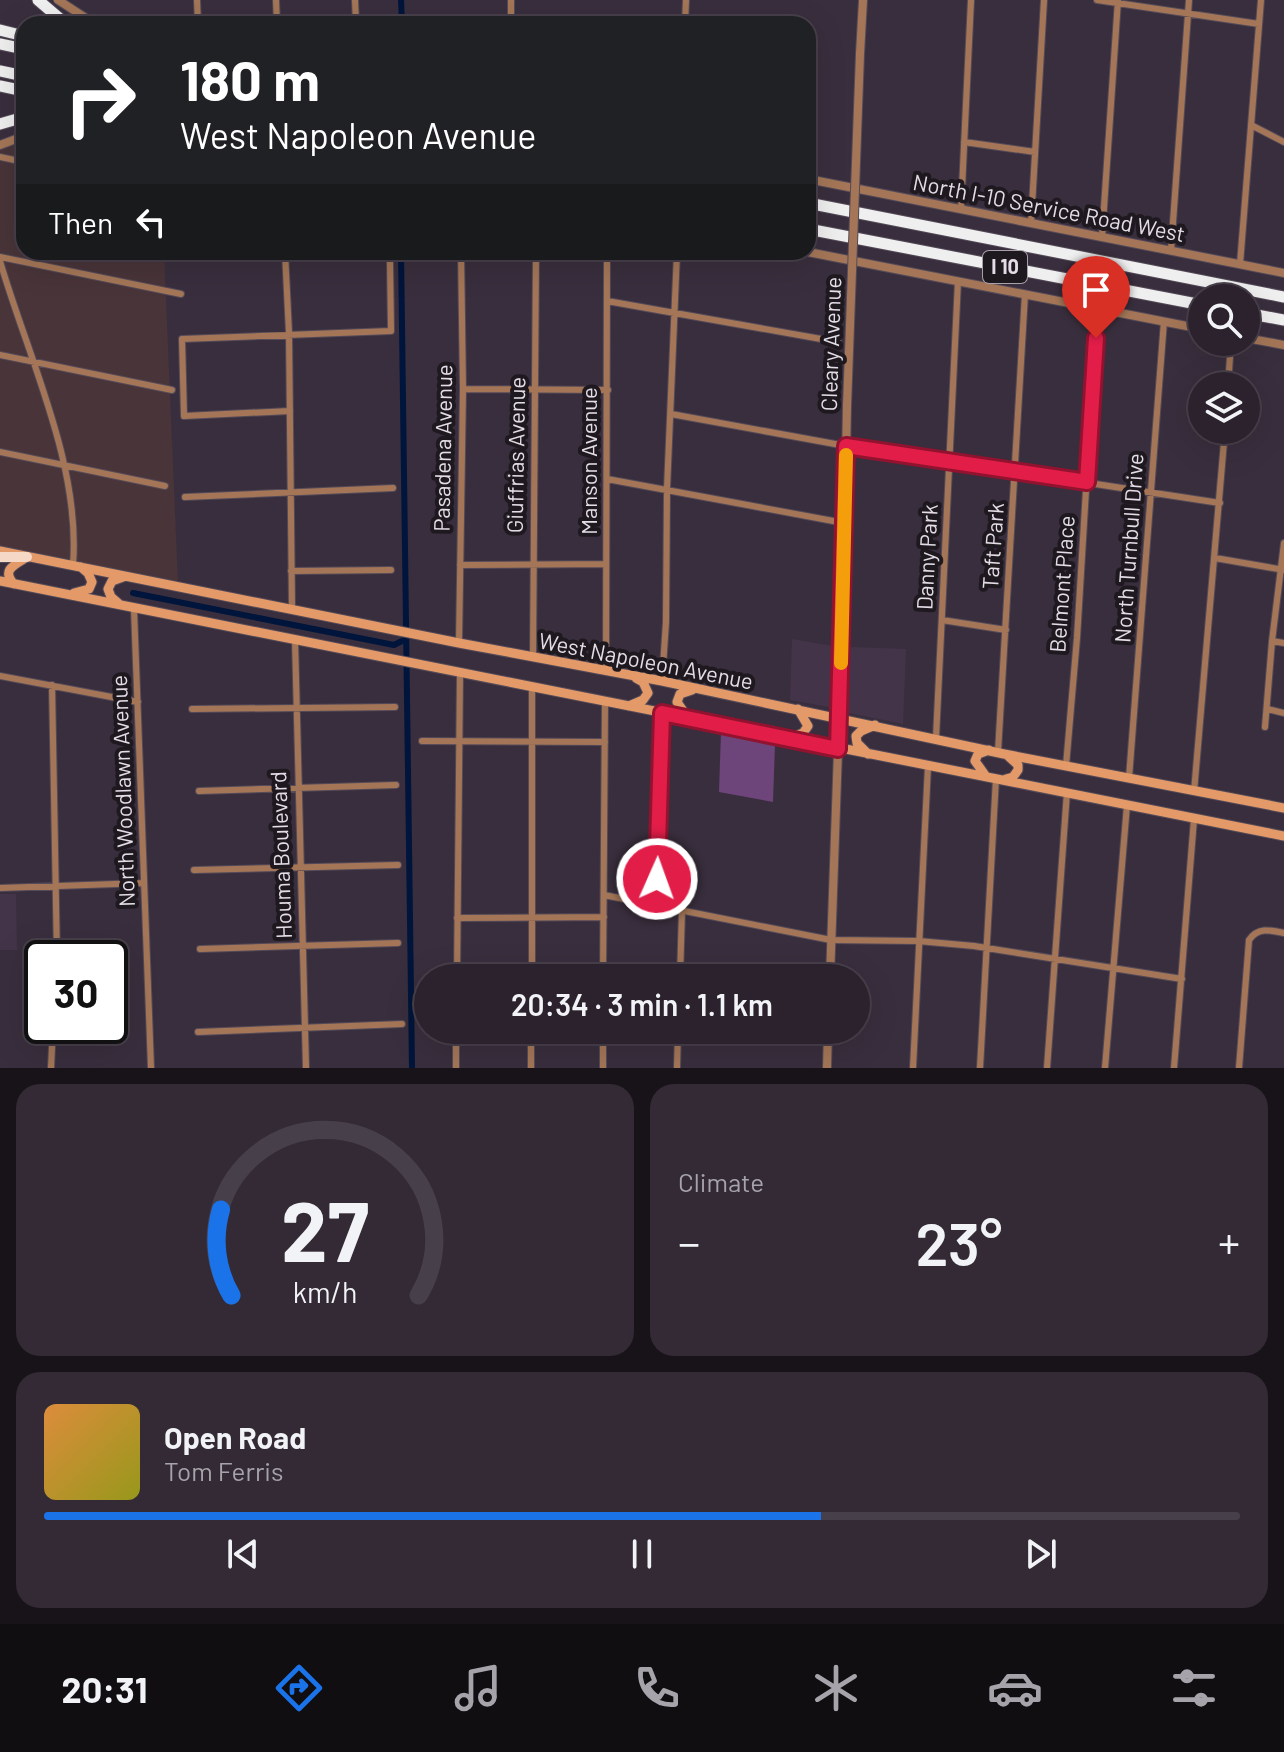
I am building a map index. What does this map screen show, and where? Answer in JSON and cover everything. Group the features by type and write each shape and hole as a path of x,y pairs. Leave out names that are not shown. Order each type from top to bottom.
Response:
{"highway":[{"path":"38,0 57,16"},
{"name":"I 10","path":"816,205 1284,297"},
{"name":"I 10","path":"816,231 1188,302"},
{"path":"1260,316 1284,320"},
{"path":"0,557 27,557"}],"main road":[{"name":"West Napoleon Avenue","path":"0,551 662,681 997,752 1284,808"},
{"path":"14,584 9,579 8,570 11,565 27,557"},
{"path":"67,595 83,592 91,586 90,577 77,566"},
{"path":"121,606 111,597 108,589 112,581 126,576"},
{"path":"0,581 1284,836"},
{"path":"629,706 643,700 648,693 643,682 633,676"},
{"path":"688,718 677,706 677,698 685,691 695,689"},
{"path":"789,738 803,733 808,726 798,709"},
{"path":"870,756 857,743 856,736 875,725"},
{"path":"985,775 975,761 978,754 997,752 1014,760 1018,770 1013,777 1001,779"}],"street":[{"path":"58,0 83,16"},
{"name":"Cleary Avenue","path":"830,964 863,0"},
{"path":"961,209 971,0"},
{"path":"1031,223 1044,0"},
{"path":"1097,0 1259,24"},
{"path":"1171,250 1189,0"},
{"path":"1240,264 1261,0"},
{"path":"1102,237 1118,2"},
{"path":"1251,125 1284,142"},
{"path":"964,142 1035,152"},
{"name":"North I-10 Service Road West","path":"816,181 1284,273"},
{"path":"816,254 1188,326"},
{"path":"77,566 65,466 56,430 0,259 181,294"},
{"path":"285,260 292,608"},
{"path":"290,411 184,416 182,339 391,331 389,260"},
{"name":"Pasadena Avenue","path":"459,643 463,389 461,260"},
{"name":"Giuffrias Avenue","path":"533,658 536,260"},
{"name":"Manson Avenue","path":"606,671 607,260"},
{"path":"662,681 677,260"},
{"name":"Danny Park","path":"936,738 958,281"},
{"name":"Taft Park","path":"997,752 1025,294"},
{"path":"607,301 838,342"},
{"name":"Belmont Place","path":"1066,766 1097,309"},
{"name":"North Turnbull Drive","path":"1129,778 1164,321"},
{"path":"1260,341 1284,345"},
{"path":"0,355 172,390"},
{"path":"463,389 608,390"},
{"path":"671,414 846,446 1220,503"},
{"path":"1194,792 1224,444"},
{"path":"0,452 165,486"},
{"path":"607,479 844,523"},
{"path":"185,497 393,488"},
{"path":"1265,727 1284,543"},
{"path":"1215,558 1282,570"},
{"path":"460,565 606,564"},
{"path":"291,571 391,570"},
{"name":"North Woodlawn Avenue","path":"134,609 151,1068"},
{"path":"942,620 1006,630"},
{"name":"Houma Boulevard","path":"295,640 306,1068"},
{"path":"1272,641 1284,643"},
{"path":"457,964 460,672"},
{"path":"0,676 138,702"},
{"path":"52,685 57,940"},
{"path":"532,687 532,964"},
{"path":"603,964 605,700"},
{"path":"192,709 395,707"},
{"path":"1267,709 1284,713"},
{"path":"656,905 662,713"},
{"path":"422,741 605,742"},
{"path":"913,1068 928,766"},
{"path":"980,1068 1001,779"},
{"path":"199,791 396,785"},
{"path":"1047,1068 1067,792"},
{"path":"1105,1068 1127,803"},
{"path":"1176,1068 1194,819"},
{"path":"194,870 398,865"},
{"path":"0,888 144,883"},
{"path":"604,895 831,940 918,941 1182,979"},
{"path":"680,964 682,910"},
{"path":"457,918 604,917"},
{"path":"1239,1068 1251,936 1267,929 1284,933"},
{"path":"200,949 398,943"},
{"path":"198,1032 402,1024"},
{"path":"51,1068 52,1044"},
{"path":"456,1044 456,1068"},
{"path":"531,1044 531,1068"},
{"path":"603,1044 603,1068"},
{"path":"677,1068 678,1044"},
{"path":"827,1068 828,1044"}],"shaded area":[{"path":"16,142 16,260 164,260 178,582 0,547 0,148"},
{"path":"792,639 833,646 829,707 790,700"},
{"path":"849,647 906,649 903,724 849,713"},
{"path":"721,732 775,744 773,802 719,792"},
{"path":"0,894 16,894 17,950 0,950"}],"waterway":[{"path":"401,0 402,16"},
{"path":"401,260 412,1068"},
{"path":"133,593 394,645 406,639"}],"slow traffic":[{"path":"841,663 846,455"}],"route":[{"path":"657,879 662,713 838,749 846,446 1087,482 1096,338"}]}
